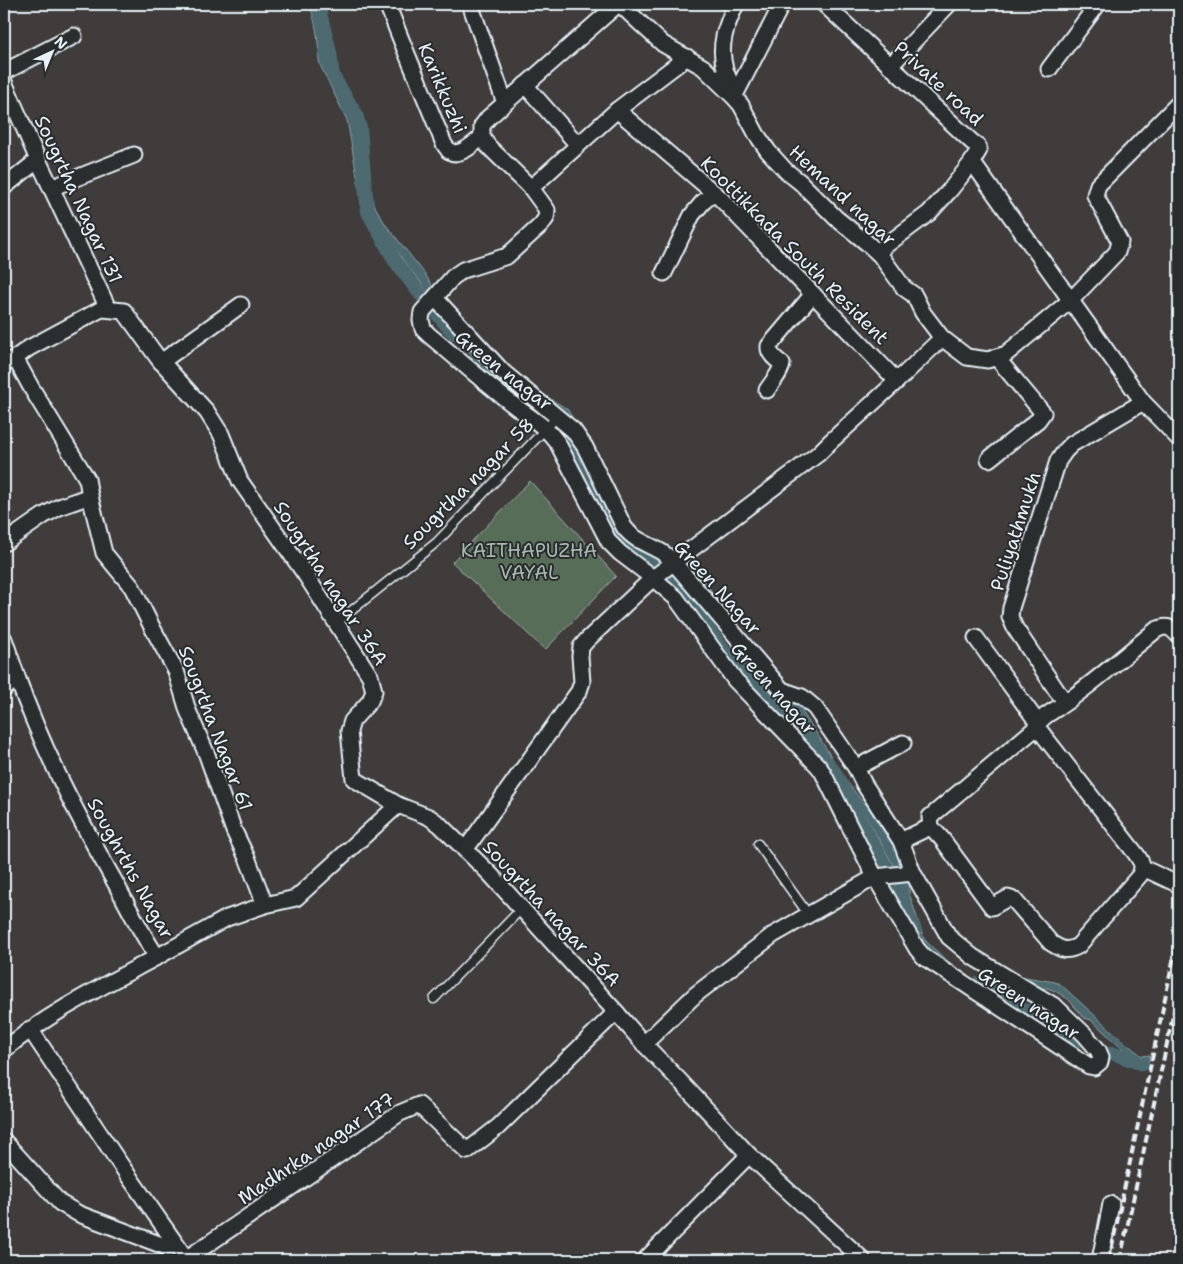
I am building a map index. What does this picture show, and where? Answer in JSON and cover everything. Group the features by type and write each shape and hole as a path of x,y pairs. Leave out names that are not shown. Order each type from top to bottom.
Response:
{"street":[{"name":"Karikkuzhi","path":"387,4 444,144 449,151 456,153 464,151 482,137"},
{"path":"470,4 506,102"},
{"path":"482,137 482,126 488,118 619,4 663,44 702,67 734,98"},
{"path":"734,98 724,65 722,48 725,27 736,4"},
{"path":"734,98 782,4"},
{"name":"Private road","path":"824,4 978,146 979,150 972,162"},
{"path":"890,66 948,4"},
{"path":"1049,69 1098,4"},
{"path":"4,72 74,36"},
{"path":"531,188 617,110 687,57"},
{"name":"Sougrtha Nagar 131","path":"4,82 50,188 107,306 29,348 9,361"},
{"path":"525,85 578,146"},
{"name":"Hemand nagar","path":"734,98 768,151 786,171 800,182 836,218 877,252 904,288 914,296 923,313 942,338 967,356 988,360 996,357"},
{"path":"989,459 1038,420 1043,413 996,357 1006,354 1071,300 1117,252 1120,242 1095,195 1098,185 1179,103"},
{"name":"Koottikkada South Resident","path":"617,110 714,193 897,381"},
{"name":"Green nagar","path":"482,137 488,146 531,188 547,210 546,218 541,225 507,256 463,270 453,277 422,312 423,329 516,407 549,425 609,542 676,598 735,680 819,767 875,877 917,949 924,957 1089,1066 1094,1067 1100,1062 1101,1057 1098,1050 1056,1007 973,958 949,937 913,873"},
{"path":"50,188 134,155"},
{"path":"4,187 38,160"},
{"path":"877,252 929,213 972,162 1143,402 1179,439"},
{"path":"664,273 692,215 714,193"},
{"path":"767,390 781,371 782,366 768,350 769,346 812,294"},
{"name":"Green Nagar","path":"435,298 504,372 573,430 585,447 624,528 629,534 664,553 674,562 782,690 802,697 815,708 856,768 864,784 901,841 913,873"},
{"path":"161,362 241,305"},
{"name":"Sougrtha nagar 36A","path":"107,306 103,309 124,311 161,362 207,412 222,434 240,481 305,574 370,676 374,691 370,701 352,721 348,731 354,779 398,805 429,817 439,824 522,908 644,1044 748,1155 863,1260"},
{"path":"465,850 579,691 582,682 581,647 653,578 818,454 942,338"},
{"name":"Sougrtha Nagar 61","path":"9,361 32,389 87,479 104,553 132,587 176,671 188,710 210,762 234,831 248,860 265,905"},
{"name":"Puliyathmukh","path":"1066,702 1015,628 1010,617 1011,608 1058,461 1072,444 1143,402"},
{"path":"4,543 59,507 90,496"},
{"path":"976,638 1037,725 1142,862 1143,868 1140,875 1078,946 1069,950 1059,948 1051,943 1014,900 1008,898 992,906 931,827 930,817 1037,725 1041,719 1066,702 1156,630 1168,627 1179,636"},
{"name":"Soughrths Nagar","path":"4,640 29,712 72,805 157,957 100,987 30,1029 4,1050"},
{"path":"4,689 17,677"},
{"path":"856,768 903,743"},
{"path":"157,957 227,918 265,905 296,898 398,805"},
{"path":"901,841 931,827"},
{"path":"1143,868 1179,883"},
{"path":"644,1044 695,995 773,935 875,877 913,873"},
{"name":"Madhrka nagar 177","path":"183,1256 392,1118 419,1105 467,1151 498,1127 616,1012"},
{"path":"30,1029 183,1256"},
{"path":"4,1141 60,1203 79,1214 164,1246 183,1256"},
{"path":"645,1260 748,1155"},
{"path":"1100,1260 1111,1204"}],"lane":[{"name":"Sougrtha nagar 58","path":"336,623 437,542 549,425"},
{"path":"758,844 808,914"},
{"path":"434,999 522,908"}],"green space":[{"name":"KAITHAPUZHA VAYAL","path":"530,481 616,576 545,650 452,562"}],"water":[{"path":"309,4 319,4 323,18 328,57 355,116 367,187 374,205 386,225 425,274 441,300 509,373 567,409 604,468 620,508 631,526 672,569 622,537 598,473 570,428 480,362 450,335 420,281 408,267 361,198 347,120 320,65 316,29"},
{"path":"687,565 693,573 696,571 708,585 726,620 807,708 802,712 845,779 864,804 871,802 909,870 895,870 865,815 830,771 809,736 786,707 762,687 740,659 680,570"},
{"path":"910,875 909,893 924,939 963,974 973,979 986,980 1002,973 1060,984 1142,1056 1150,1055 1147,1068 1129,1055 1091,1020 1084,1018 1068,999 1055,991 1047,988 1034,989 1004,981 989,989 977,987 953,975 912,936 897,877"}],"waterway":[{"path":"315,4 319,9 330,52 333,76 356,114 360,128 368,212 395,261 421,295"},
{"path":"433,309 453,333"},
{"path":"476,357 509,386"},
{"path":"549,418 558,425 576,450 610,529 659,562"},
{"path":"673,576 739,672 779,707 834,771 884,865"},
{"path":"890,881 915,930"},
{"path":"977,984 1079,1040"},
{"path":"1112,1053 1142,1064"}],"railway":[{"path":"1109,1260 1179,933"},
{"path":"1120,1260 1179,988"}]}
